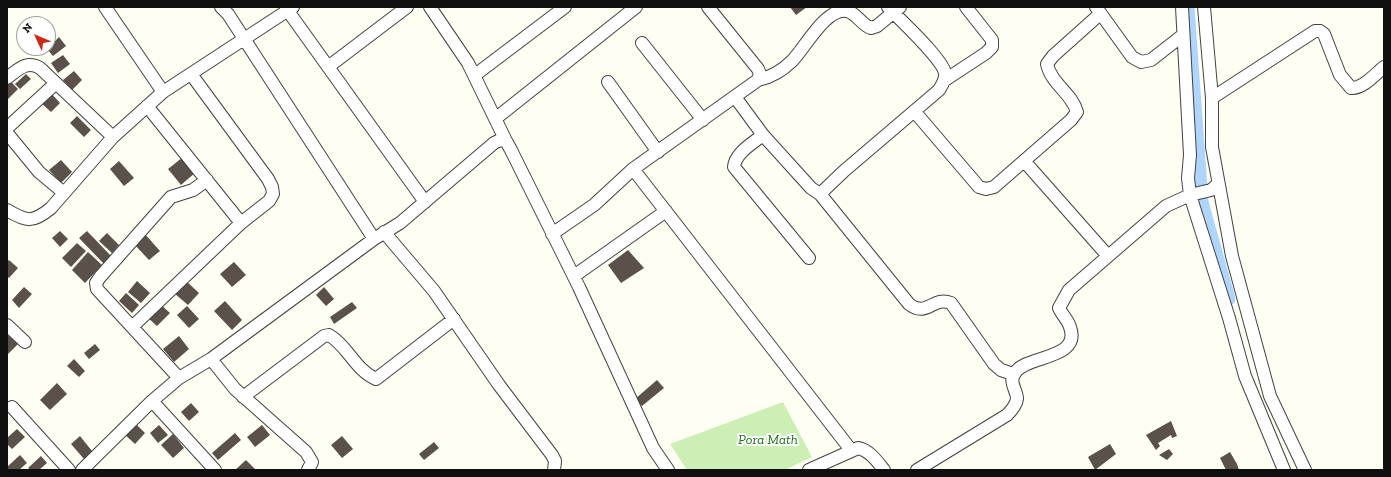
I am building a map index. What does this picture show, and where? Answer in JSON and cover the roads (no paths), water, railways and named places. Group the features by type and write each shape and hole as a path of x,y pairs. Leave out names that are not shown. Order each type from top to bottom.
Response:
{"street":[{"path":"106,7 163,92"},
{"path":"221,7 228,14 374,239"},
{"path":"328,67 407,7"},
{"path":"430,7 468,63 475,76 506,142 574,276 653,448 668,470"},
{"path":"475,76 565,7"},
{"path":"495,119 636,7"},
{"path":"708,7 758,69 760,74 758,80"},
{"path":"820,194 844,171 939,90 945,80 986,53 992,47 992,40 966,7"},
{"path":"1182,7 1190,155 1188,178 1194,194 1245,376 1284,470"},
{"path":"1204,7 1212,98 1214,187 1270,396 1304,470"},
{"path":"7,210 21,218 29,220 42,216 64,193 112,137 163,92 290,9 328,67 425,202"},
{"path":"552,234 594,205 633,169 758,80 774,75 791,62 828,16 840,10 851,12 866,27 871,28 877,26 894,9 945,72 945,80"},
{"path":"914,111 979,187 986,189 994,187 1025,162 1071,120 1077,112 1075,104 1049,73 1047,64 1098,10 1132,57 1141,62 1151,60 1183,35"},
{"path":"1212,98 1315,31 1320,30 1324,34 1340,75 1351,88 1361,86 1384,67"},
{"path":"642,43 703,120"},
{"path":"7,78 25,65 32,64 40,68 112,137"},
{"path":"132,327 241,223 269,201 273,194 272,187 191,74"},
{"path":"608,82 658,152"},
{"path":"7,128 56,83"},
{"path":"735,97 763,135 811,188 820,194 909,304 916,309 922,310 939,302 950,303 994,364 1001,370 1013,374"},
{"path":"147,106 241,223"},
{"path":"7,133 39,172 64,193"},
{"path":"763,135 738,156 734,162 734,167 809,258"},
{"path":"82,470 152,401 179,378 211,359 374,239 400,223 494,142 500,140 506,142"},
{"path":"1025,162 1108,256"},
{"path":"633,169 851,450"},
{"path":"179,378 97,289 96,283 171,197 193,190 207,180"},
{"path":"917,470 1007,415 1014,407 1017,399 1012,381 1013,374 1019,367 1059,353 1068,346 1070,326 1062,316 1059,308 1069,290 1166,206 1214,187"},
{"path":"574,276 666,212"},
{"path":"384,232 434,291 499,385 552,455 555,461 554,470"},
{"path":"243,397 324,336 329,334 336,339 362,371 376,379 454,320"},
{"path":"7,325 25,342"},
{"path":"211,359 229,383 243,397 306,452 312,462 308,470"},
{"path":"152,401 215,470"},
{"path":"12,407 69,470"},
{"path":"808,470 858,448 864,449 884,470"}],"waterway":[{"path":"1188,7 1202,202 1229,299"}],"park label":[{"name":"Pora Math","path":"768,440"}]}
